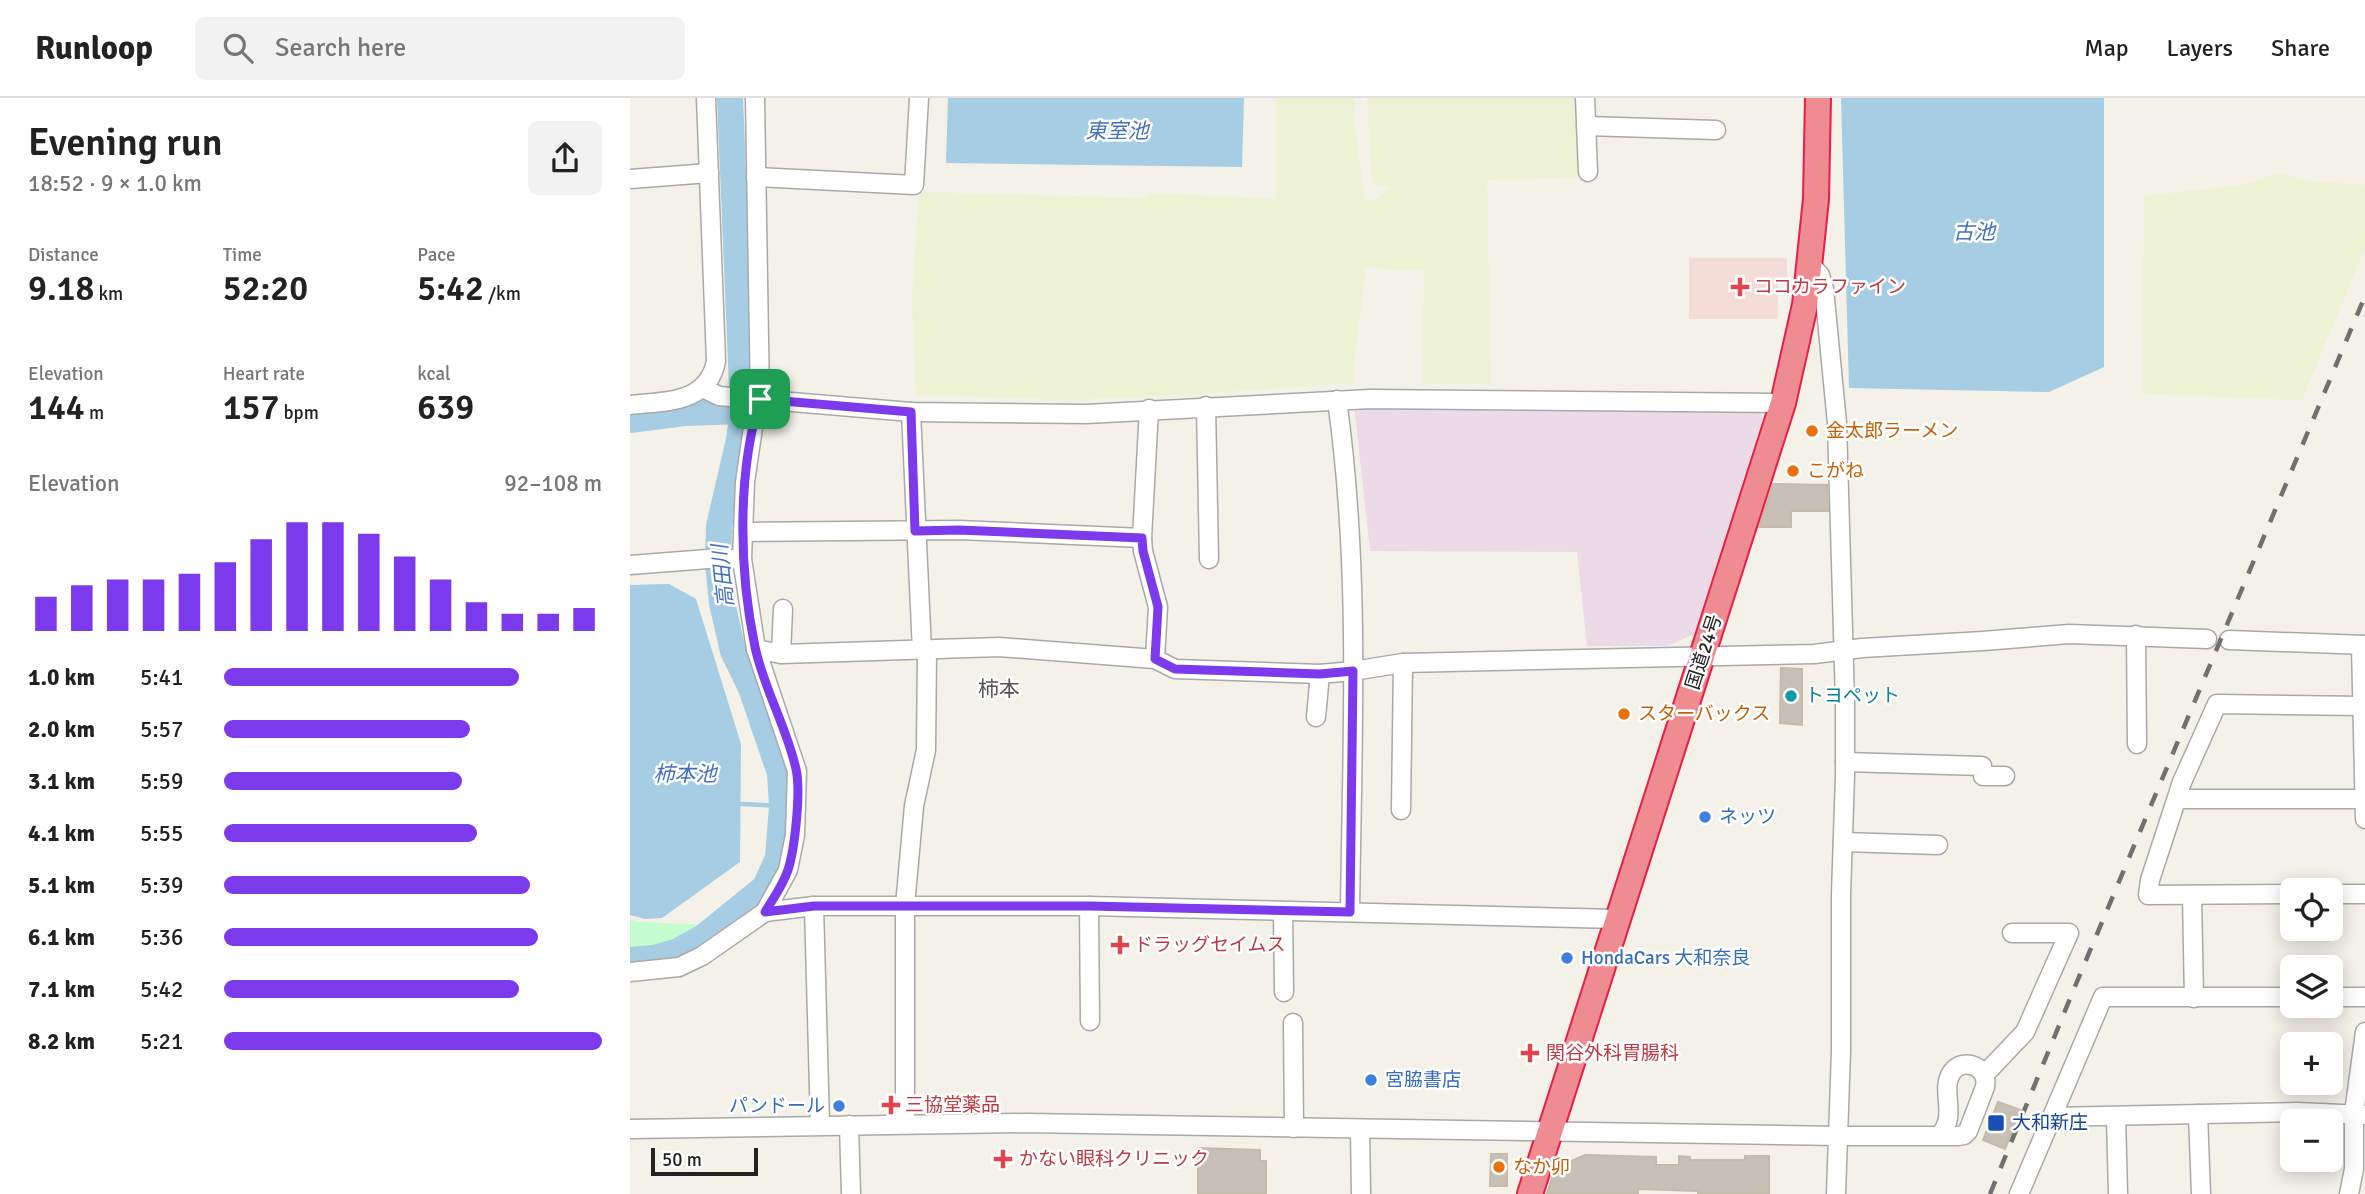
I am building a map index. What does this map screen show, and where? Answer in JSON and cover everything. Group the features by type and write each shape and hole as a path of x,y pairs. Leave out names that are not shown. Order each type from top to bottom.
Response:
{"highway":[{"name":"国道24号","path":"1530,1194 1783,403 1805,305 1810,264 1816,199 1818,98"}],"street":[{"path":"630,405 682,399 703,388 710,381 716,361 706,98"},
{"path":"630,972 679,967 702,956 765,912 788,870 795,835 797,771 756,649 742,559 745,482 760,399 755,98"},
{"path":"756,177 914,185 919,98"},
{"path":"1585,98 1588,172"},
{"path":"1586,126 1716,130"},
{"path":"630,179 709,173"},
{"path":"1810,264 1819,275 1824,289 1837,423 1844,649 1841,1061 1836,1194"},
{"path":"703,388 719,396 911,412 1086,414 1337,400 1783,403"},
{"path":"1337,400 1353,562 1355,638 1350,912"},
{"path":"1206,406 1209,559"},
{"path":"1149,410 1142,538 1158,607 1155,659"},
{"path":"905,1124 905,906 914,806 926,750 925,651 915,531 911,412"},
{"path":"743,532 972,530 1142,538"},
{"path":"630,565 742,559"},
{"path":"781,654 783,609"},
{"path":"756,649 781,654 999,647 1155,659 1175,669 1320,674 1403,663 1814,654 1844,649 2069,634 2207,639"},
{"path":"2136,635 2137,744"},
{"path":"2228,639 2363,645 2365,819"},
{"path":"1401,810 1403,663"},
{"path":"1316,717 1320,674"},
{"path":"2280,894 2148,895 2150,880 2182,782 2217,704 2362,706"},
{"path":"1845,762 1982,766 1983,776 2005,776"},
{"path":"2177,799 2364,799"},
{"path":"1843,842 1938,845"},
{"path":"2343,894 2365,894"},
{"path":"2192,895 2194,998"},
{"path":"765,912 814,906 1089,906 1617,919"},
{"path":"814,906 820,1125"},
{"path":"1089,906 1090,1021"},
{"path":"1283,911 1284,992"},
{"path":"630,1129 1026,1123 1838,1136 1964,1135 1985,1087 1985,1074 2025,1032 2069,933 2012,933"},
{"path":"2019,1194 2103,997 2280,997"},
{"path":"2343,997 2365,997"},
{"path":"1293,1023 1294,1128"},
{"path":"2348,1194 2354,1169 2360,1114 2365,1032"},
{"path":"1939,1136 1949,1120 1949,1079 1952,1073 1957,1068 1975,1066 1985,1074"},
{"path":"2198,1114 2201,1194"},
{"path":"2052,1117 2360,1114"},
{"path":"2116,1117 2118,1194"},
{"path":"849,1125 851,1194"},
{"path":"1360,1129 1360,1194"}],"shaded area":[{"path":"1689,258 1787,258 1787,278 1778,279 1778,319 1689,319"},
{"path":"1354,404 1757,407 1763,418 1694,634 1667,646 1587,646 1577,552 1370,551"}],"green space":[{"path":"1276,98 1355,98 1354,122 1365,199 1375,200 1390,187 1372,185 1367,98 1578,98 1579,178 1487,180 1491,384 1422,384 1424,271 1366,268 1354,361 1354,383 1069,400 916,395 912,297 919,192 1142,198 1152,193 1276,199"},
{"path":"2279,173 2307,181 2365,185 2365,248 2302,400 2142,394 2144,196 2242,185"},
{"path":"630,919 639,922 707,925 691,939 672,948 630,955"}],"water":[{"name":"東室池","path":"948,98 1244,98 1242,167 946,163"},
{"name":"古池","path":"1841,98 2104,98 2104,367 2049,392 1849,388"},
{"name":"柿本池","path":"669,584 696,599 741,744 740,862 662,918 645,919 630,915 630,585"}],"building":[{"path":"1773,484 1827,485 1828,511 1791,511 1791,527 1759,527"},
{"name":"トヨペット","path":"1781,668 1802,669 1802,725 1780,723"},
{"path":"1998,1102 2021,1110 2005,1149 1983,1140"},
{"path":"1198,1148 1260,1150 1260,1161 1266,1161 1266,1194 1198,1194"},
{"path":"1491,1154 1507,1154 1507,1186 1490,1186"},
{"path":"1585,1155 1656,1157 1656,1165 1679,1165 1679,1156 1690,1157 1690,1160 1745,1160 1745,1156 1769,1156 1769,1194 1698,1194 1698,1191 1638,1189 1638,1194 1547,1194 1555,1168"}],"waterway":[{"name":"高田川","path":"630,960 676,952 702,938 765,887 778,858 782,806 780,773 751,688 733,651 722,603 718,563 719,526 743,411 730,98"},
{"path":"630,420 684,413 743,411"},
{"path":"741,804 782,806"}],"railway":[{"path":"1990,1194 2365,296"}],"place":[{"name":"ココカラファイン","path":"1740,287"},
{"name":"金太郎ラーメン","path":"1812,431"},
{"name":"こがね","path":"1793,471"},
{"name":"トヨペット","path":"1791,696"},
{"name":"スターバックス","path":"1624,714"},
{"name":"ネッツ","path":"1705,817"},
{"name":"ドラッグセイムス","path":"1120,945"},
{"name":"HondaCars 大和奈良","path":"1567,958"},
{"name":"関谷外科胃腸科","path":"1530,1053"},
{"name":"宮脇書店","path":"1371,1080"},
{"name":"三協堂薬品","path":"891,1105"},
{"name":"パンドール","path":"839,1106"},
{"name":"大和新庄","path":"1996,1123"},
{"name":"かない眼科クリニック","path":"1003,1159"},
{"name":"なか卯","path":"1499,1167"}],"district":[{"name":"柿本","path":"999,689"}],"route":[{"path":"760,399 911,412 915,531 959,530 1142,538 1158,607 1155,659 1175,669 1320,674 1353,671 1350,912 1089,906 795,906 765,912 788,870 795,835 797,771 756,649 742,559 745,482 760,399"}]}
